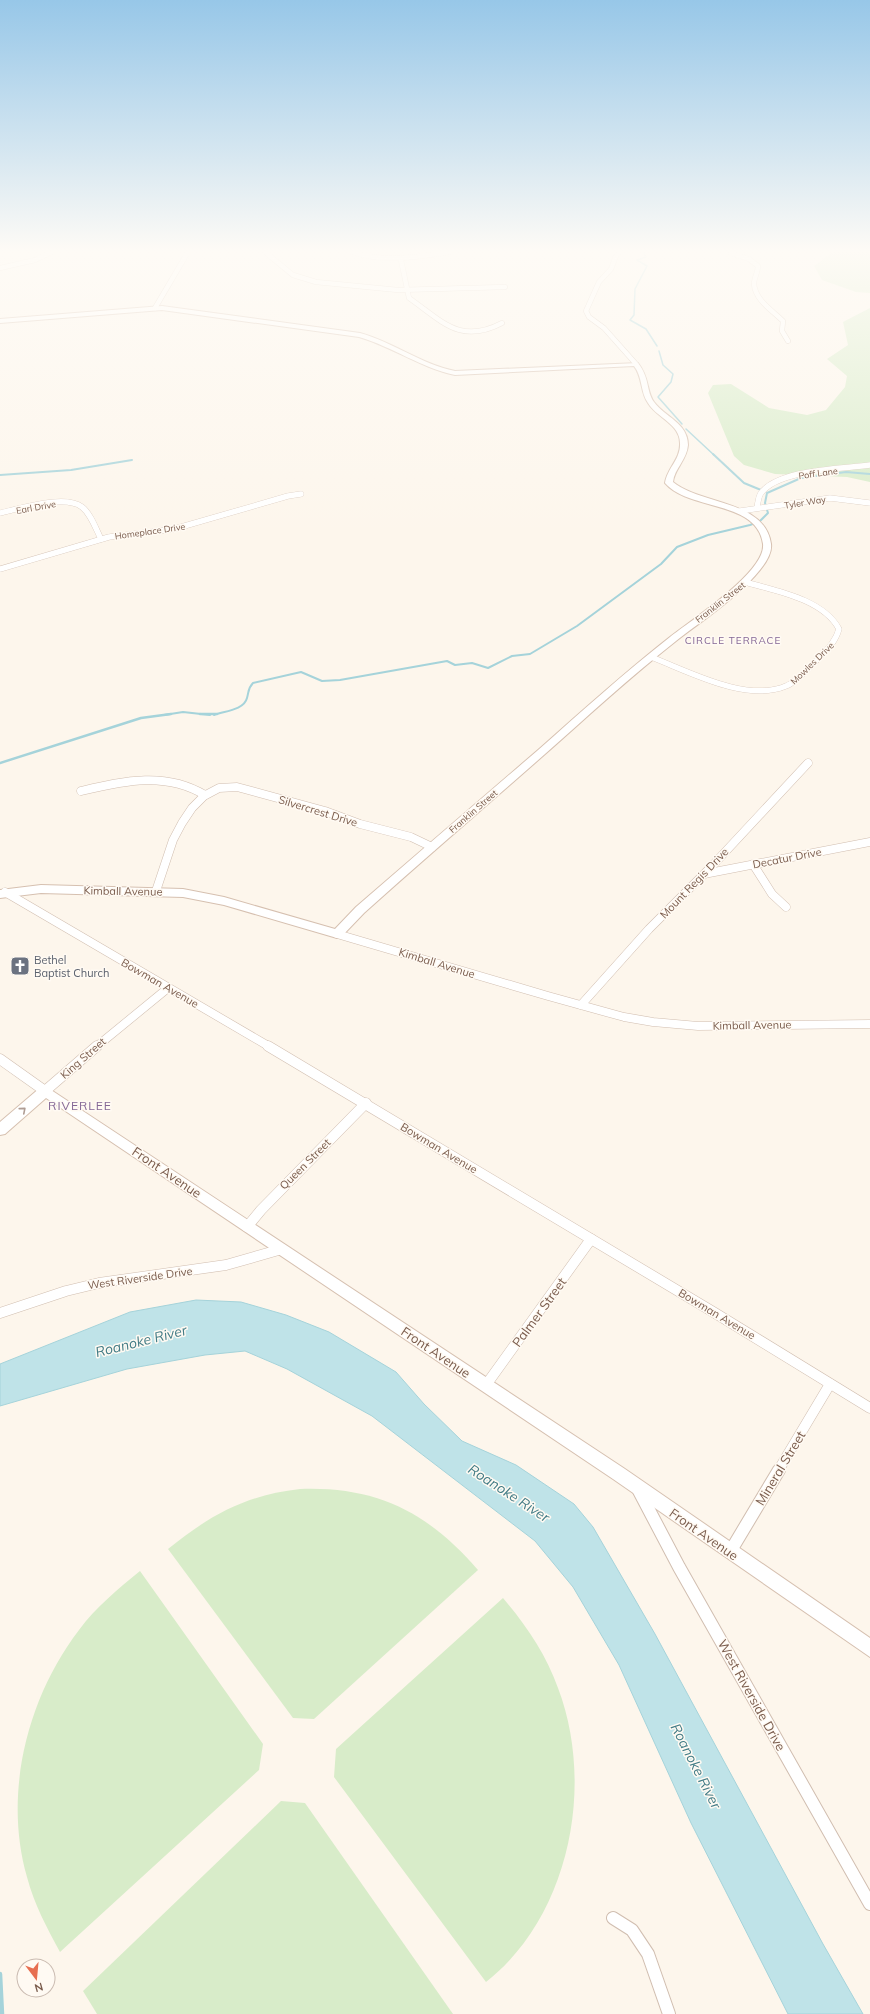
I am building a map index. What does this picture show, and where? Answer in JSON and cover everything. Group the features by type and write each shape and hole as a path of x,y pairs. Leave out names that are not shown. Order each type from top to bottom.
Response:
{"street":[{"path":"392,346 432,367 455,373 636,364"},
{"name":"Franklin Street","path":"337,934 360,910 651,657 745,582 759,568 767,555 767,543 757,525 740,512 681,491 670,483 669,477 681,460 684,443 683,438 678,428 649,400 645,377 620,346"},
{"name":"Poff Lane","path":"759,508 758,499 764,490 791,477 870,465"},
{"name":"Homeplace Drive","path":"0,569 101,539 174,529 288,496 301,494"},
{"name":"Tyler Way","path":"740,512 830,498 856,500 870,503"},
{"name":"Earl Drive","path":"0,513 53,503 73,504 82,508 101,539"},
{"name":"Mowles Drive","path":"651,657 747,691 774,691 789,686 836,640 839,632 839,626 832,615 818,608 745,582"},
{"name":"Mount Regis Drive","path":"582,1005 649,929 704,874 808,763"},
{"path":"81,791 124,782 160,781 190,786 205,795"},
{"name":"Silvercrest Drive","path":"156,892 174,837 180,825 189,812 205,795 219,788 237,787 325,811 360,824 411,837 432,847"},
{"name":"Decatur Drive","path":"704,874 870,842"},
{"path":"752,864 772,894 786,907"},
{"name":"Kimball Avenue","path":"3,893 41,889 156,892 183,893 216,899 624,1017 676,1025 870,1024"},
{"name":"Bowman Avenue","path":"3,893 50,917 366,1104 870,1408"},
{"name":"King Street","path":"0,1130 107,1037 168,988"},
{"name":"Front Avenue","path":"0,1059 45,1091 636,1485 730,1552 870,1648"},
{"name":"Queen Street","path":"247,1226 366,1104"},
{"name":"Palmer Street","path":"486,1385 591,1239"},
{"name":"West Riverside Drive","path":"0,1313 59,1293 86,1286 226,1265 282,1249"},
{"name":"Mineral Street","path":"730,1552 830,1384"},
{"name":"West Riverside Drive","path":"636,1485 679,1567 870,1904"},
{"path":"613,1918 632,1930 648,1954 669,2014"}],"green space":[{"path":"847,346 870,346 870,482 847,477 775,474 744,465 734,456 708,393 713,385 731,384 769,408 807,415 826,410 845,387 847,376 827,359"},
{"path":"300,1489 328,1489 353,1492 377,1498 400,1507 440,1533 478,1570 314,1719 293,1718 168,1549 199,1526 230,1508 262,1496"},
{"path":"140,1571 263,1744 259,1770 60,1952 33,1897 20,1845 18,1813 19,1780 24,1748 33,1716 61,1657 79,1630 100,1606"},
{"path":"503,1598 535,1640 548,1663 558,1688 569,1726 574,1766 574,1806 567,1847 555,1886 538,1922 515,1954 486,1982 334,1777 336,1749"},
{"path":"281,1801 305,1803 453,2014 97,2014 83,1991"}],"water":[{"name":"Roanoke River","path":"196,1300 241,1302 286,1315 329,1332 396,1372 424,1404 462,1441 516,1465 574,1504 593,1527 655,1634 823,1944 863,2014 788,2014 691,1823 619,1665 573,1587 535,1541 372,1416 287,1369 245,1351 205,1355 127,1369 0,1406 0,1364 130,1312"}],"waterway":[{"path":"659,351 663,365 673,374 671,382 658,397 682,424"},
{"path":"686,429 714,455"},
{"path":"713,454 744,483 761,490"},
{"path":"0,475 71,470 132,460"},
{"path":"214,715 234,710 242,705 245,702 249,688 253,683 301,672 322,681 340,680 447,661 455,665 472,663 488,668 512,656 530,654 577,626 661,564 677,547 708,535 750,525 760,521 768,513 765,503 767,493 801,478 846,472 870,474"},
{"path":"167,715 183,712 201,714"},
{"path":"167,715 171,714"},
{"path":"201,714 217,714"},
{"path":"201,714 210,715"},
{"path":"0,763 141,718 167,715"},
{"path":"0,1974 2,2014"}],"place":[{"name":"Bethel Baptist Church","path":"20,966"}],"district":[{"name":"CIRCLE TERRACE","path":"733,640"},
{"name":"RIVERLEE","path":"80,1105"}]}
